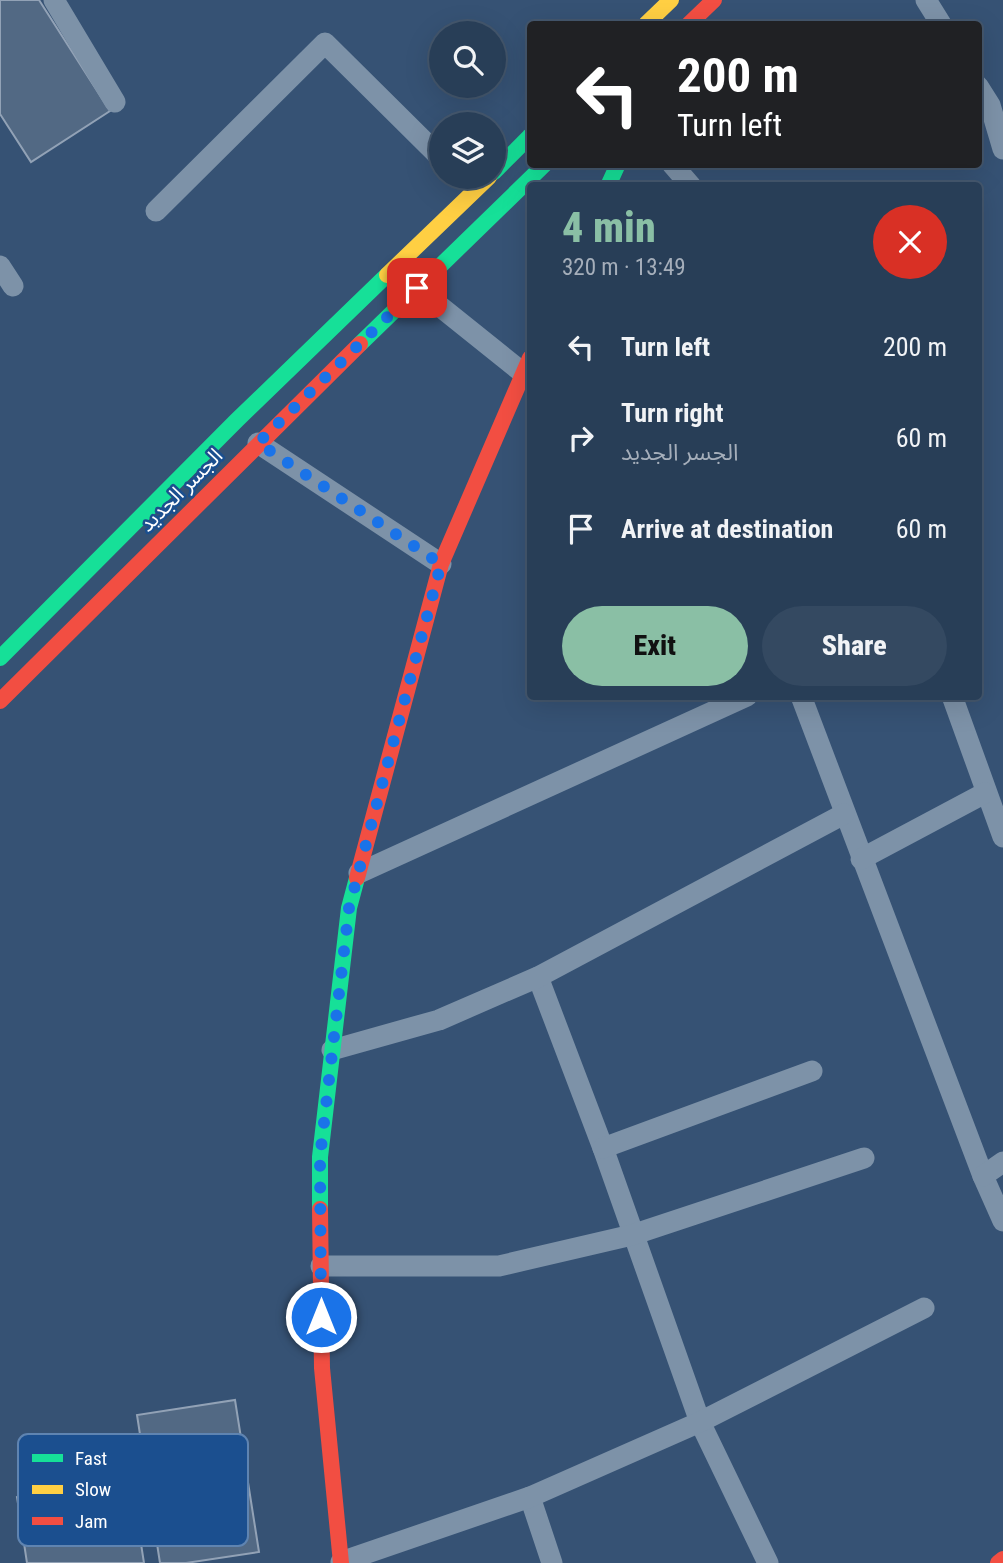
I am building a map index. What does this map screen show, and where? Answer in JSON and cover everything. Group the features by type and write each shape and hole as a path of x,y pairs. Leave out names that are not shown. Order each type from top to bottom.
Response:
{"main road":[{"path":"649,21 671,0"},
{"path":"693,21 715,0"},
{"path":"506,160 527,139"},
{"name":"الجسر الجديد","path":"0,701 258,443 541,168"},
{"name":"الجسر الجديد","path":"0,658 466,189"},
{"path":"341,1562 322,1368 320,1157 349,908 441,564 527,366"},
{"path":"998,1563 1003,1559"}],"street":[{"path":"54,0 115,102"},
{"path":"926,0 939,21"},
{"path":"156,211 325,43 429,146"},
{"path":"982,92 990,105 1003,149"},
{"path":"675,168 688,182"},
{"path":"0,266 13,286"},
{"path":"417,288 527,366"},
{"path":"258,443 441,564"},
{"path":"359,873 738,700"},
{"path":"802,700 983,1176 1003,1221"},
{"path":"952,700 1003,837"},
{"path":"861,859 985,793"},
{"path":"332,1050 439,1020 538,977 844,814"},
{"path":"538,977 603,1148 699,1422 768,1563"},
{"path":"603,1148 812,1071"},
{"path":"321,1266 499,1266 632,1235 864,1158"},
{"path":"983,1176 1003,1162"},
{"path":"341,1562 530,1497 699,1422 924,1308"},
{"path":"530,1497 552,1563"}],"building":[{"path":"0,0 39,0 110,111 31,162 0,114"},
{"path":"235,1400 240,1434 140,1434 137,1415"},
{"path":"248,1482 259,1552 186,1563 160,1563 157,1546 248,1546"},
{"path":"24,1546 141,1546 144,1563 27,1563"}],"traffic: fast":[{"path":"506,160 527,139"},
{"path":"360,344 541,168"},
{"path":"610,182 616,168"},
{"path":"0,658 237,420 387,275"},
{"path":"320,1209 320,1157 349,908 357,878"}],"traffic: slow":[{"path":"649,21 671,0"},
{"path":"387,275 477,189"}],"traffic: jam":[{"path":"692,21 714,0"},
{"path":"0,701 360,344"},
{"path":"357,878 441,564 527,365"},
{"path":"320,1209 322,1368 341,1563"},
{"path":"998,1563 1003,1559"}],"route":[{"path":"321,1317 320,1157 349,908 441,564 258,443 417,288"}]}
